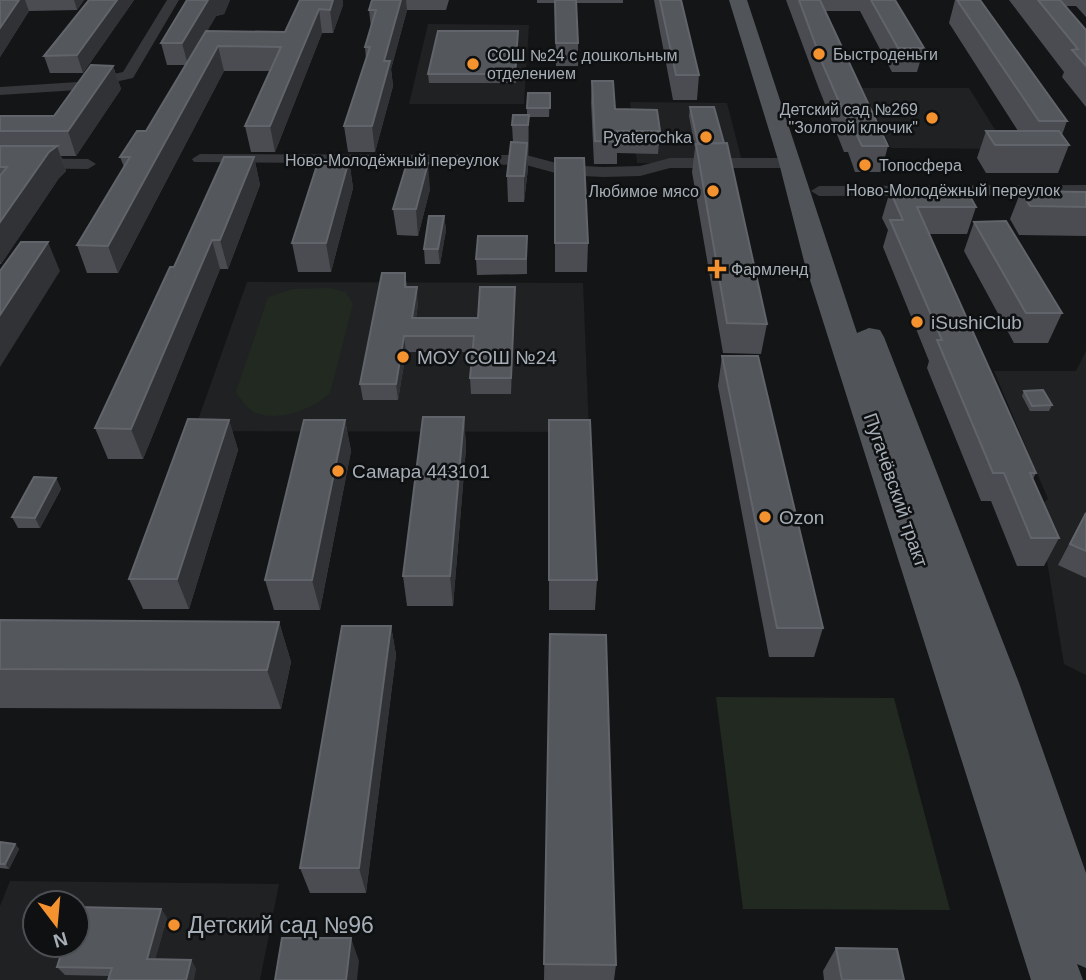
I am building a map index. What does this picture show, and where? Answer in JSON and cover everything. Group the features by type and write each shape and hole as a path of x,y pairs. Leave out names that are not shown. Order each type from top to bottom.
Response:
{"main road":[{"name":"Пугачёвский тракт","path":"738,0 791,163 818,261 1056,980"},
{"name":"Пугачёвский тракт","path":"757,0 874,354 998,683 1086,943"}],"street":[{"path":"0,91 78,86 128,75 173,0"},
{"name":"Ново-Молодёжный переулок","path":"200,159 526,160 563,170 603,172 640,171 670,163 791,163"},
{"path":"0,163 88,164"},
{"name":"Ново-Молодёжный переулок","path":"820,191 1086,190"}],"shaded area":[{"name":"СОШ №24 с дошкольным отделением","path":"428,24 529,25 524,104 409,104"},
{"name":"Детский сад №269 \"Золотой ключик\"","path":"862,88 969,88 1007,149 891,148"},
{"path":"630,102 727,103 743,165 637,163"},
{"name":"МОУ СОШ №24","path":"247,282 583,283 589,432 194,431"},
{"path":"329,288 346,292 353,304 330,393 306,409 285,415 256,413 244,404 236,392 268,297 293,289"},
{"path":"1086,351 1086,675 1064,664 1038,507 1048,499 994,371 1076,371"},
{"path":"716,697 894,698 950,910 743,909"},
{"name":"Детский сад №96","path":"10,881 279,884 260,980 0,980 0,906"}],"building":[{"path":"0,0 19,0 0,28"},
{"path":"89,0 117,0 77,55 44,56"},
{"path":"187,0 208,0 182,43 161,43"},
{"path":"300,0 333,0 330,10 319,9 270,126 245,126 281,47 218,46 108,246 77,245 130,157 120,157 137,131 146,131 206,31 285,32"},
{"path":"372,0 401,0 384,61 390,61 372,126 344,126 370,47 365,47 376,10 369,10"},
{"path":"555,0 576,0 578,43 556,43"},
{"path":"660,0 681,0 699,75 676,75"},
{"path":"799,0 820,0 888,146 862,146 853,127 850,127"},
{"path":"871,0 895,0 924,48 898,48"},
{"path":"957,0 980,0 1067,121 1039,121"},
{"path":"1038,0 1060,0 1086,30 1086,66 1072,50 1078,49"},
{"path":"438,31 518,31 515,74 428,74"},
{"path":"91,65 113,66 68,131 0,131 0,116 54,116"},
{"path":"592,81 613,81 615,109 657,110 660,131 617,131 618,142 595,141"},
{"path":"528,93 550,93 550,108 527,108"},
{"path":"690,107 714,107 724,143 698,144"},
{"path":"513,115 529,115 528,125 512,125"},
{"path":"986,131 1059,131 1069,145 995,145"},
{"path":"511,142 527,143 524,176 507,176"},
{"path":"727,143 767,324 727,323 696,144"},
{"path":"0,146 57,146 49,152 0,222 0,176 7,167 0,167"},
{"path":"224,157 254,157 220,240 212,240 131,429 95,428 170,267 174,267"},
{"path":"555,158 584,158 588,243 555,243"},
{"path":"319,159 349,160 326,243 292,243"},
{"path":"407,163 428,163 416,209 393,209"},
{"path":"890,191 967,191 976,207 917,207 1036,473 1030,473 1059,538 1031,538 1004,473 993,473 937,340 942,340 890,220 903,220"},
{"path":"1021,191 1086,192 1086,207 1030,206"},
{"path":"429,216 444,216 438,249 424,249"},
{"path":"1006,221 1062,313 1026,313 974,222"},
{"path":"478,236 527,236 526,259 476,259"},
{"path":"21,242 48,242 0,315 0,271"},
{"path":"382,273 405,273 405,287 417,287 412,318 478,318 480,287 515,287 511,378 470,378 474,336 404,336 396,384 360,384"},
{"path":"722,356 758,356 823,628 777,628"},
{"path":"1043,390 1052,405 1032,406 1024,391"},
{"path":"423,417 464,417 450,576 403,576"},
{"path":"188,419 229,420 177,579 129,579"},
{"path":"304,420 345,420 312,580 265,580"},
{"path":"549,420 590,420 597,580 549,580"},
{"path":"34,477 56,478 35,518 12,517"},
{"path":"1086,513 1086,551 1070,544"},
{"path":"0,620 279,622 267,670 0,669"},
{"path":"342,626 391,626 359,868 300,868"},
{"path":"550,634 606,635 616,965 544,964"},
{"path":"0,842 15,844 5,864 0,864"},
{"path":"91,907 161,909 147,959 191,960 186,980 108,980 112,968 57,967 60,959 91,959"},
{"path":"282,938 351,938 346,980 275,980"},
{"path":"836,948 897,949 904,980 842,980"}],"place":[{"name":"Быстроденьги","path":"819,54"},
{"name":"СОШ №24 с дошкольным отделением","path":"473,64"},
{"name":"Детский сад №269 \"Золотой ключик\"","path":"932,118"},
{"name":"Pyaterochka","path":"706,137"},
{"name":"Топосфера","path":"865,165"},
{"name":"Любимое мясо","path":"713,191"},
{"name":"Фармленд","path":"717,269"},
{"name":"iSushiClub","path":"917,322"},
{"name":"МОУ СОШ №24","path":"403,357"},
{"name":"Самара 443101","path":"338,471"},
{"name":"Ozon","path":"765,517"},
{"name":"Детский сад №96","path":"174,925"}]}
